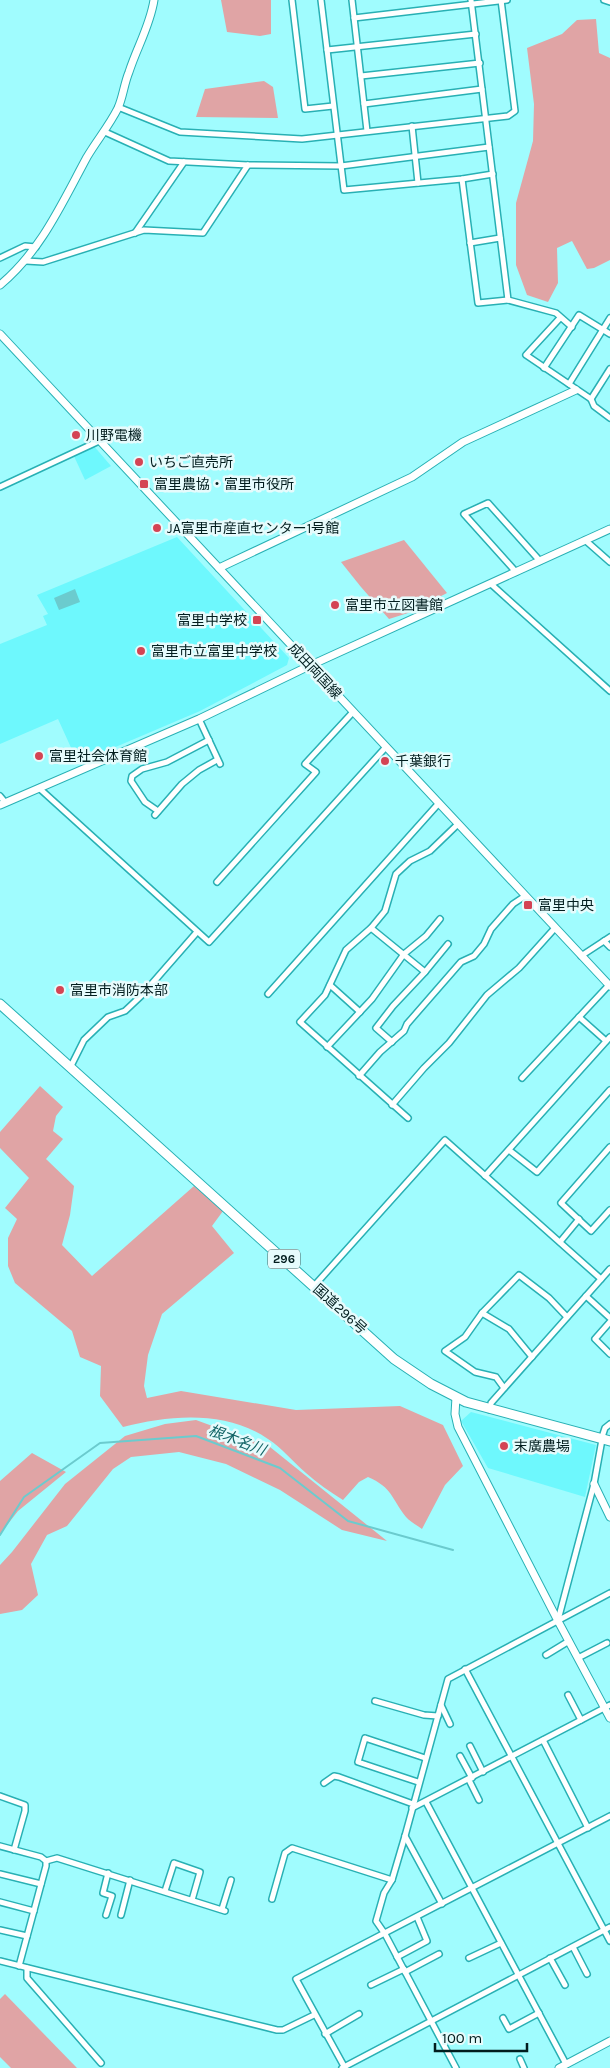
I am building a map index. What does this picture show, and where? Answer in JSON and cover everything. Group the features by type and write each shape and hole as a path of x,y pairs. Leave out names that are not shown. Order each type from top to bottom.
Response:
{"highway":[{"name":"国道296号","path":"0,1004 394,1359 421,1378 456,1398 490,1410 606,1440"}],"street":[{"path":"0,285 26,261 36,247 60,209 88,155 118,107 129,71 149,22 154,0"},
{"path":"292,0 305,108 333,106"},
{"path":"321,0 344,190 462,179 492,174"},
{"path":"352,0 366,131"},
{"path":"118,107 180,132 302,139 508,116 515,111 503,0 471,2 354,18"},
{"path":"604,0 610,2"},
{"path":"471,2 508,300"},
{"path":"327,50 476,34"},
{"path":"361,76 480,63"},
{"path":"364,104 482,89"},
{"path":"412,126 418,183"},
{"path":"104,132 169,161 248,165 341,166 489,147"},
{"path":"135,233 184,162"},
{"path":"26,261 43,262 144,230 203,233 248,165"},
{"path":"462,179 478,303 508,300 556,313 572,327"},
{"path":"470,243 500,238"},
{"path":"0,258 25,246 36,247"},
{"path":"544,368 579,316 603,328 610,334"},
{"path":"560,318 526,355 591,399 594,406 610,418"},
{"path":"569,384 610,318"},
{"name":"成田両国線","path":"0,334 610,986"},
{"path":"591,399 610,369"},
{"path":"219,568 412,477 463,442 576,390"},
{"path":"0,487 99,441"},
{"path":"516,572 464,514 488,503 540,561"},
{"path":"2,801 39,788 199,719 309,666 610,529"},
{"path":"585,540 610,562"},
{"path":"491,584 610,691"},
{"path":"217,882 316,772 305,764 353,712"},
{"path":"199,719 209,740 218,762 199,770 167,799 156,813 132,785 132,776 142,769 166,762 209,740"},
{"path":"39,788 208,942 386,747"},
{"path":"268,994 439,803"},
{"path":"408,1118 300,1022 325,996 346,950 371,928 385,911 396,874 410,861 430,851 458,824"},
{"path":"359,1076 404,1031 407,1024 461,962 474,956 484,944 491,928 514,904 525,896"},
{"path":"328,1047 372,999 404,954 426,936 440,919"},
{"path":"371,928 425,972"},
{"path":"392,1105 449,1043 488,995 519,968 555,928"},
{"path":"71,1066 84,1040 108,1017 124,1011 142,995 197,932"},
{"path":"581,956 610,937"},
{"path":"604,941 610,947"},
{"path":"392,1042 376,1028 448,944"},
{"path":"330,985 360,1012"},
{"path":"522,1078 610,986"},
{"path":"485,1176 608,1039 580,1017"},
{"path":"509,1150 537,1172 610,1090"},
{"path":"314,1286 445,1140 560,1242 606,1277"},
{"path":"610,1147 561,1203 591,1230 610,1210"},
{"path":"560,1242 579,1220"},
{"path":"490,1410 491,1403 586,1296 606,1277 610,1269"},
{"path":"504,1388 496,1377 475,1372 445,1351 465,1337 482,1313 519,1275 549,1298 567,1317"},
{"path":"586,1296 610,1318"},
{"path":"482,1313 509,1329 532,1356"},
{"path":"610,1322 595,1339 610,1354"},
{"path":"456,1398 450,1406 451,1420 455,1431 478,1468 578,1658 607,1706 610,1718"},
{"path":"558,1621 606,1440 605,1428 610,1424"},
{"path":"594,1484 610,1517"},
{"path":"456,2068 385,1934 376,1921 384,1893 392,1880 449,1677 609,1595"},
{"path":"546,1655 569,1641"},
{"path":"578,1658 607,1643"},
{"path":"465,1669 610,1941"},
{"path":"568,1696 580,1720"},
{"path":"374,1701 424,1715 438,1716"},
{"path":"441,1704 450,1724"},
{"path":"324,1783 334,1776 339,1777 412,1806 426,1802 607,1706"},
{"path":"418,1782 358,1762 365,1738 425,1758"},
{"path":"543,1740 588,1828"},
{"path":"470,1746 483,1772"},
{"path":"460,1756 479,1800"},
{"path":"0,1796 25,1805 14,1850"},
{"path":"426,1802 566,2064"},
{"path":"610,1816 296,1979 343,2068 610,1927"},
{"path":"405,1836 442,1904"},
{"path":"0,1846 41,1857 46,1861"},
{"path":"272,1899 285,1853 292,1848 392,1880"},
{"path":"46,1861 57,1858 224,1910 231,1880"},
{"path":"19,1966 46,1861"},
{"path":"166,1891 174,1863 200,1872 192,1900"},
{"path":"106,1915 112,1896 103,1893 108,1873"},
{"path":"0,1874 41,1884"},
{"path":"121,1915 130,1880"},
{"path":"0,1902 34,1911"},
{"path":"397,1957 427,1940 417,1917"},
{"path":"0,1930 27,1936"},
{"path":"469,1958 501,1943"},
{"path":"573,1947 587,1974"},
{"path":"371,1985 438,1954"},
{"path":"550,1958 565,1985"},
{"path":"0,1961 277,2030 283,2030 314,2015"},
{"path":"26,1968 27,1978 100,2063"},
{"path":"503,2018 509,2028 538,2013"},
{"path":"325,2034 359,2014"},
{"path":"559,2068 610,2041"},
{"path":"520,2059 524,2068"}],"shaded area":[{"path":"221,0 271,0 271,34 260,36 227,32"},
{"path":"596,19 599,53 610,58 610,260 594,268 587,269 572,241 557,248 558,283 548,302 527,295 516,265 516,203 533,141 534,104 527,48 562,34 577,20"},
{"path":"264,81 273,87 278,118 196,117 205,89"},
{"path":"93,445 111,466 85,480 73,454"},
{"name":"富里市立富里中学校","path":"177,537 289,658 287,665 200,711 78,763 58,719 0,744 0,644 47,625 43,616 48,614 37,595"},
{"path":"404,540 447,593 408,613 389,619 341,562"},
{"path":"75,589 80,602 59,610 54,598"},
{"path":"40,1086 63,1107 56,1116 53,1131 63,1139 46,1159 74,1186 70,1215 62,1245 92,1276 194,1186 223,1211 212,1226 234,1253 162,1314 148,1355 144,1386 147,1398 181,1391 296,1410 400,1406 443,1425 463,1466 445,1485 422,1529 408,1519 387,1489 376,1481 368,1477 359,1482 343,1500 328,1491 268,1439 234,1423 216,1419 178,1418 123,1427 100,1396 101,1366 80,1357 72,1331 15,1283 8,1266 8,1238 17,1219 5,1208 29,1178 0,1148 0,1132"},
{"path":"471,1412 596,1445 585,1497 488,1468 461,1421"},
{"path":"196,1420 270,1447 387,1541 342,1530 280,1490 226,1464 179,1452 131,1457 113,1469 67,1526 47,1535 31,1564 38,1595 22,1610 0,1614 0,1565 65,1484 125,1436 165,1424"},
{"path":"32,1453 66,1472 18,1511 0,1534 0,1481"},
{"path":"5,1994 77,2068 11,2068 0,2057 0,1999"}],"waterway":[{"name":"根木名川","path":"0,1535 24,1497 100,1443 196,1436 280,1468 348,1521 453,1550"}],"place":[{"name":"川野電機","path":"76,435"},
{"name":"いちご直売所","path":"139,462"},
{"name":"富里農協・富里市役所","path":"144,484"},
{"name":"JA富里市産直センター1号館","path":"157,528"},
{"name":"富里市立図書館","path":"335,605"},
{"name":"富里中学校","path":"257,620"},
{"name":"富里市立富里中学校","path":"141,651"},
{"name":"富里社会体育館","path":"39,756"},
{"name":"千葉銀行","path":"385,761"},
{"name":"富里中央","path":"528,905"},
{"name":"富里市消防本部","path":"60,990"},
{"name":"末廣農場","path":"504,1446"}]}
